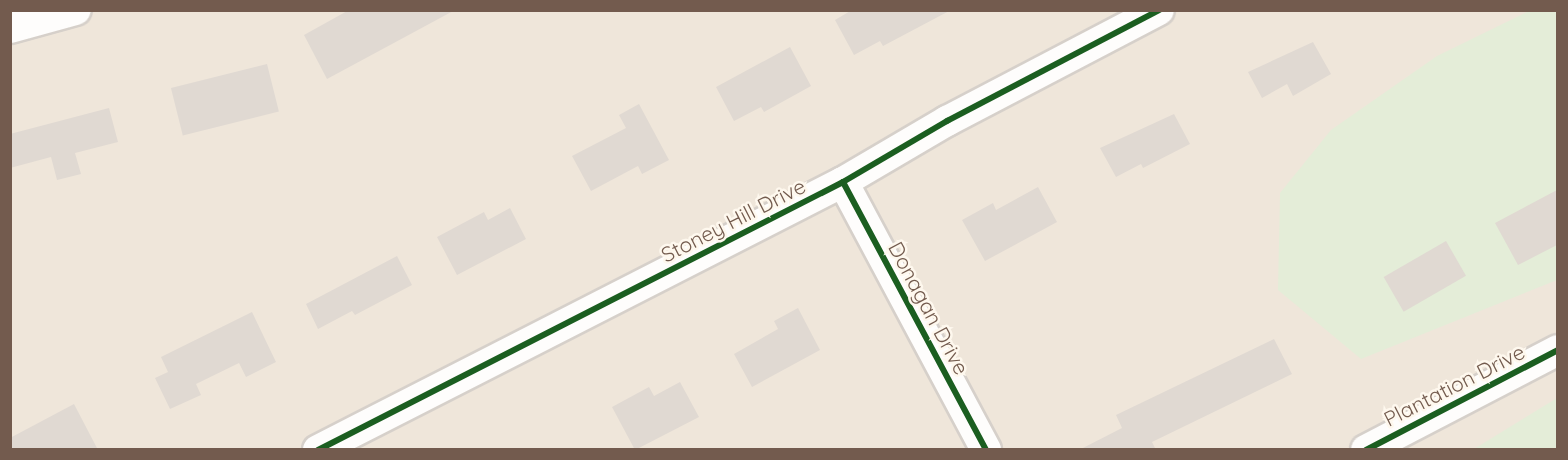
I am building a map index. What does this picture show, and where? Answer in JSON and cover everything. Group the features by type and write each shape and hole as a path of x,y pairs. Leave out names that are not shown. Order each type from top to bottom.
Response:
{"street":[{"path":"10,28 76,10"},
{"name":"Stoney Hill Drive","path":"318,450 843,182 948,121 1160,10"},
{"name":"Donagan Drive","path":"843,182 986,450"},
{"name":"Plantation Drive","path":"1366,450 1557,350"}],"shaded area":[{"path":"10,11 1557,11 1557,449 10,449"}],"green space":[{"path":"1529,11 1557,11 1557,280 1361,359 1278,290 1280,193 1331,130 1437,56"},
{"path":"1557,398 1557,449 1474,449"}],"building":[{"path":"349,10 455,10 327,79 304,35"},
{"path":"852,10 951,10 883,46 880,41 854,55 835,20"},
{"path":"1313,42 1331,74 1293,96 1287,84 1262,98 1248,72"},
{"path":"790,47 811,86 764,112 761,107 734,121 716,87"},
{"path":"267,64 279,112 183,135 171,88"},
{"path":"639,104 669,160 642,174 638,166 591,191 572,156 626,128 619,115"},
{"path":"109,108 118,142 75,153 81,174 57,180 51,157 10,168 10,134"},
{"path":"1174,114 1190,144 1143,168 1141,164 1116,177 1100,148"},
{"path":"1038,187 1057,222 985,261 962,220 993,203 996,210"},
{"path":"1557,190 1557,245 1518,265 1495,223"},
{"path":"510,208 526,239 457,275 437,237 484,212 488,220"},
{"path":"1446,241 1466,276 1404,312 1384,277"},
{"path":"397,256 412,285 355,315 352,311 318,329 306,304"},
{"path":"798,308 820,350 752,387 734,354 778,329 774,321"},
{"path":"252,312 276,362 246,377 239,363 196,384 201,395 170,409 155,378 168,372 161,357"},
{"path":"1274,339 1292,374 1152,442 1156,450 1079,450 1122,428 1116,415"},
{"path":"680,382 699,417 635,450 612,407 649,387 654,396"},
{"path":"74,404 98,450 10,450 10,438"}],"cycle path":[{"path":"318,450 843,182 947,121 1159,10"},
{"path":"843,182 986,450"},
{"path":"1366,450 1558,350"}]}
